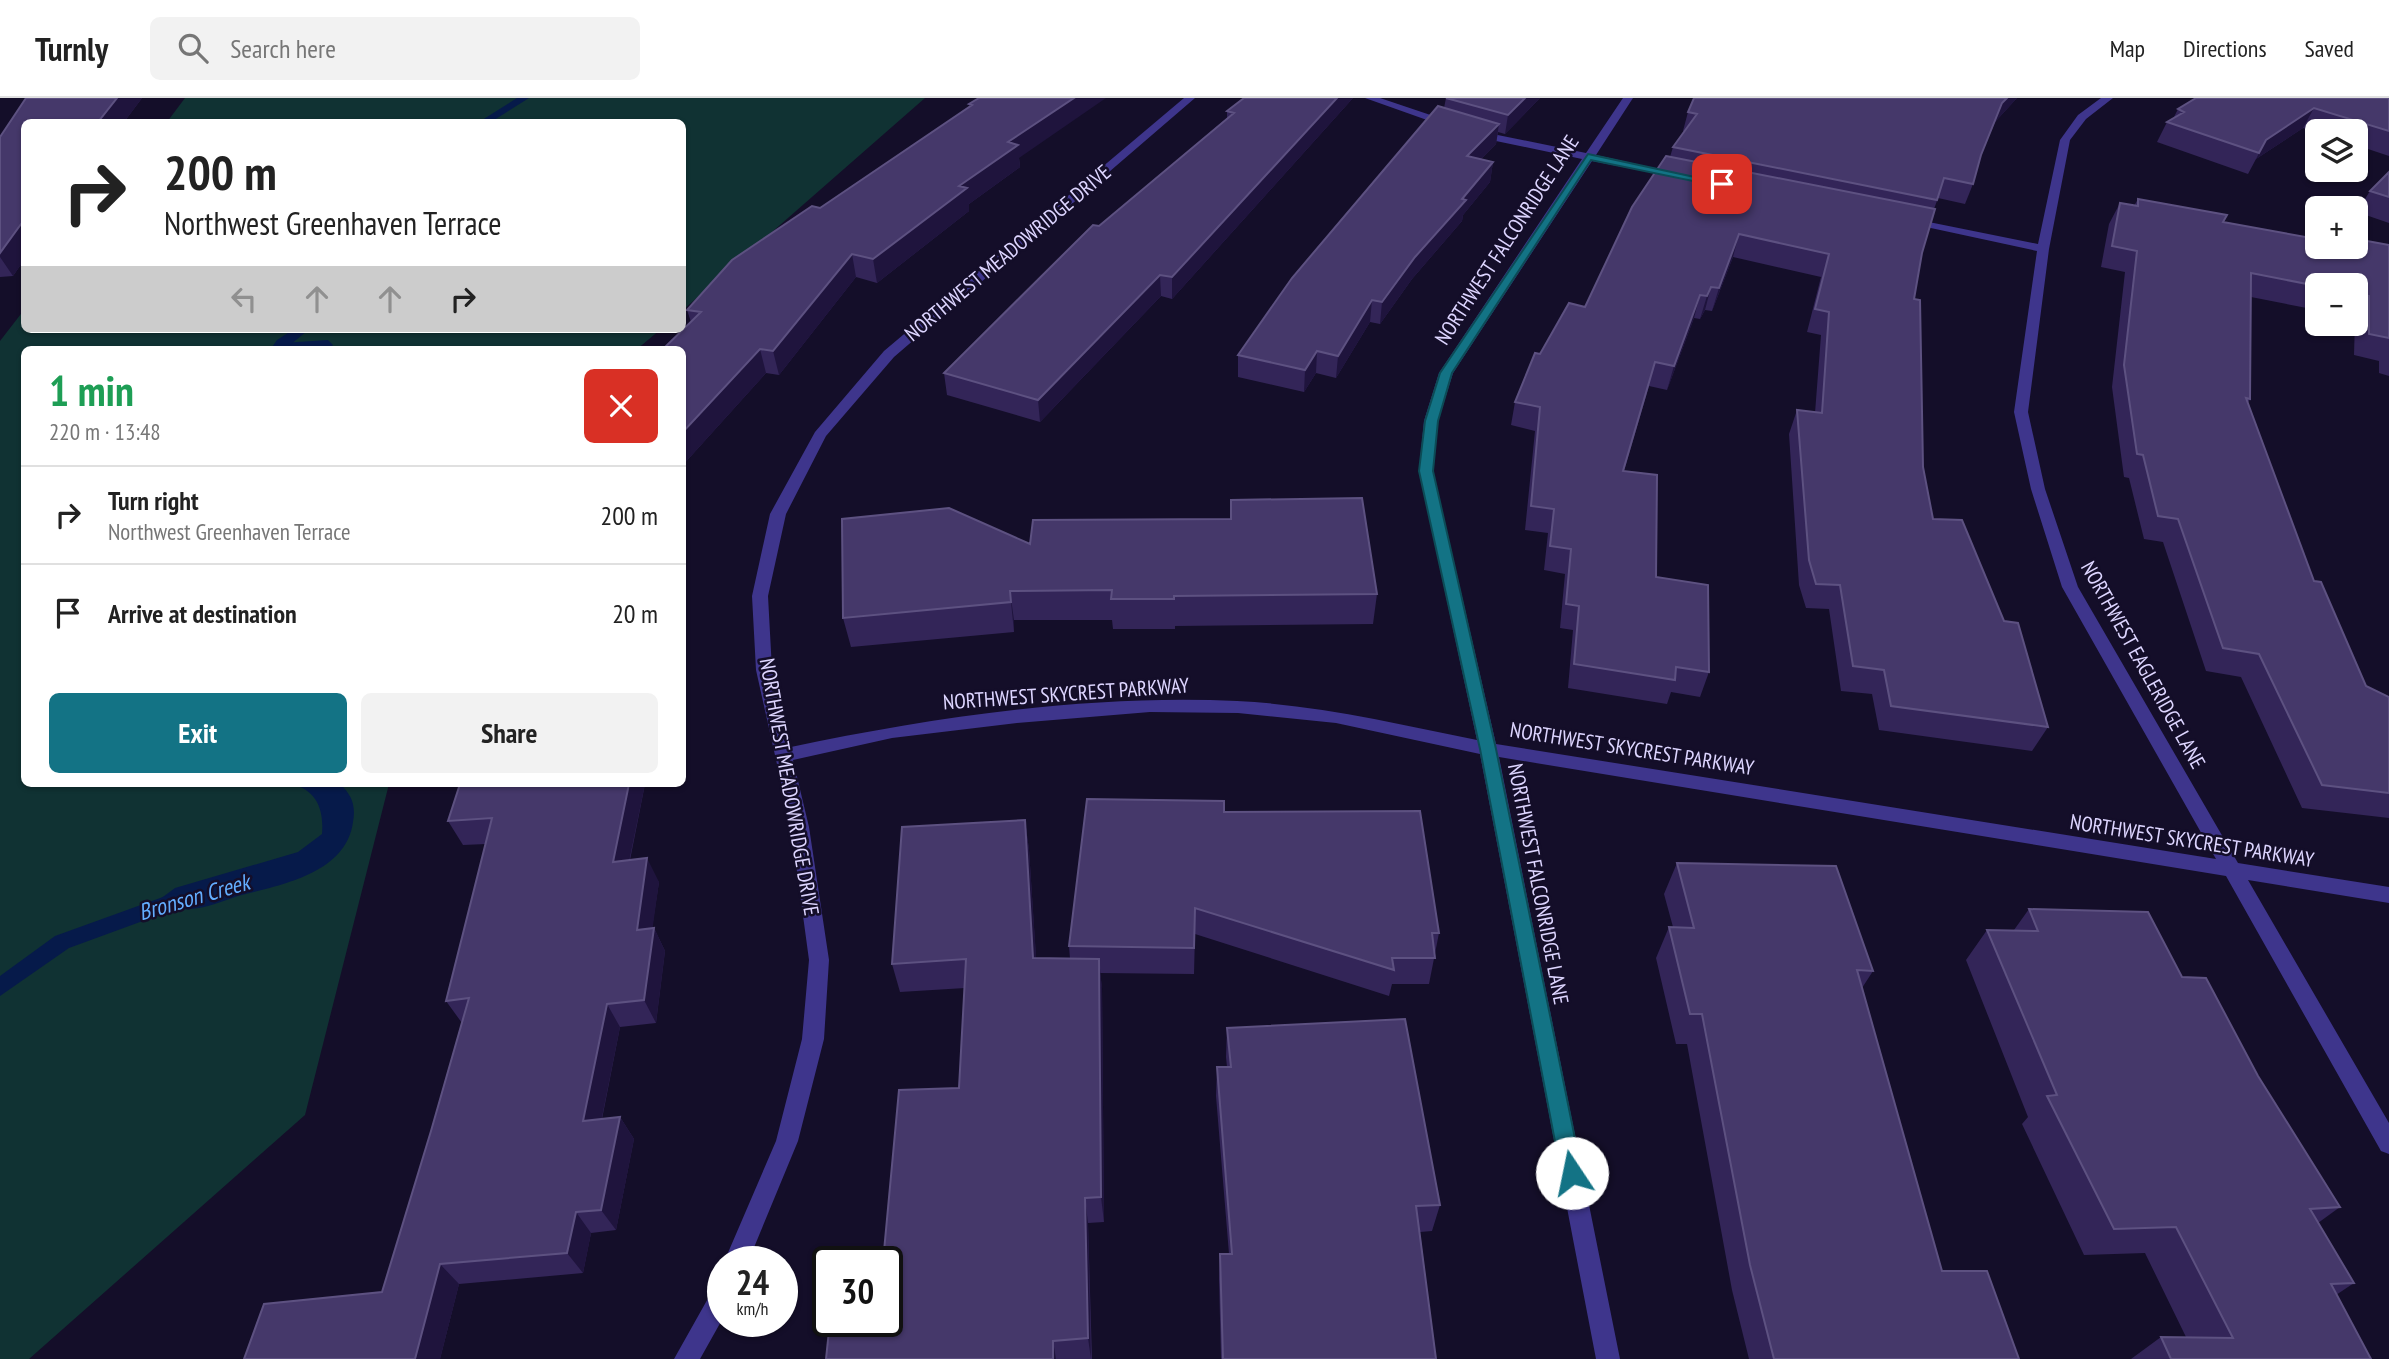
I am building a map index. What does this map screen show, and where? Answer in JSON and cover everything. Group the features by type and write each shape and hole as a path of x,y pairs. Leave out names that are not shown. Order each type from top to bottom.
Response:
{"street":[{"name":"NORTHWEST MEADOWRIDGE DRIVE","path":"743,1246 787,1141 813,1040 819,960 800,827 764,670 760,596 778,514 820,435 889,354 1190,98"},
{"path":"1370,98 1476,134 1695,178"},
{"name":"NORTHWEST FALCONRIDGE LANE","path":"1608,1359 1488,749 1426,471 1432,421 1446,373 1628,98"},
{"name":"NORTHWEST EAGLERIDGE LANE","path":"2108,98 2082,117 2065,140 2043,249 2021,412 2038,488 2070,587 2236,872 2389,1144"},
{"path":"1896,219 2043,249"},
{"name":"NORTHWEST SKYCREST PARKWAY","path":"784,755 892,732 1017,717 1150,706 1238,707 1336,717 1488,749 2389,895"},
{"path":"686,1359 707,1322"}],"green space":[{"path":"185,98 925,98 686,307 686,119 169,119"},
{"path":"21,314 21,333 656,333 641,346 21,346 21,787 388,787 305,1115 29,1359 0,1359 0,341"}],"water":[{"path":"328,340 333,345 274,346 282,343"},
{"path":"299,787 343,787 352,801 353,822 348,840 338,854 325,865 291,881 209,906 186,909 148,908 175,888 298,852 322,834 320,809 307,791"}],"building":[{"path":"26,98 117,98 100,119 21,119 21,224 0,253 0,137"},
{"path":"979,98 1074,98 1008,142 1018,145 959,186 967,188 873,259 852,254 773,351 760,349 686,429 686,346 666,346 679,333 686,333 686,327 701,312 687,310 732,260 812,206 820,208 972,105 969,104"},
{"path":"1244,98 1337,98 1172,277 1160,275 1038,400 944,373 1093,225 1099,226 1234,113 1227,111"},
{"path":"1446,98 1525,98 1508,115"},
{"path":"1694,98 2007,98 2002,103 1981,155 1973,184 1944,178 1937,200 1673,147 1697,114 1688,112"},
{"path":"2196,98 2389,98 2389,131 2368,125 2368,119 2350,119 2314,108 2266,140 2259,153 2167,122 2184,112 2178,109"},
{"path":"1438,106 1499,124 1467,156 1493,162 1462,199 1466,200 1415,257 1382,302 1372,300 1338,356 1317,351 1305,370 1238,355 1292,278"},
{"path":"1666,156 1935,209 1922,253 1914,299 1920,300 1923,467 1933,519 1962,520 2004,621 2018,623 2048,727 1891,706 1884,670 1853,666 1840,585 1816,584 1809,560 1797,410 1822,413 1829,312 1815,309 1829,254 1739,234 1719,288 1711,287 1707,296 1700,295 1674,366 1655,362 1623,471 1657,475 1656,577 1708,585 1709,672 1676,667 1675,680 1574,664 1579,606 1566,604 1571,549 1550,546 1554,509 1531,506 1540,407 1515,402 1535,353 1540,354 1569,303 1585,307 1632,207"},
{"path":"2389,172 2389,197 2370,191"},
{"path":"2138,199 2227,215 2223,222 2305,237 2305,259 2368,259 2368,241 2389,245 2389,338 2369,334 2368,273 2305,273 2305,284 2251,273 2250,399 2246,398 2314,581 2321,582 2366,686 2389,697 2389,793 2322,785 2259,654 2223,648 2178,519 2158,516 2143,455 2137,454 2124,365 2137,251 2112,246 2120,203 2138,206"},
{"path":"1362,498 1377,594 1111,599 1112,590 1010,591 1011,602 843,618 842,519 949,508 1030,544 1033,520 1231,519 1231,500"},
{"path":"459,787 628,787 613,862 647,858 637,930 654,928 644,1000 607,1004 583,1121 620,1117 601,1210 576,1212 567,1253 440,1264 415,1359 244,1359 264,1304 382,1292 469,998 446,1001 492,818 448,821"},
{"path":"1087,799 1224,801 1224,812 1420,811 1439,933 1432,933 1435,958 1392,958 1394,970 1195,908 1194,948 1069,946"},
{"path":"1025,820 1033,958 1099,959 1101,1197 1085,1198 1088,1338 1053,1341 1053,1359 826,1359 828,1337 903,1337 903,1246 884,1246 899,1090 959,1088 966,959 892,964 902,827"},
{"path":"1677,863 1836,866 1873,971 1857,970 1942,1271 1987,1271 2019,1359 1774,1359 1750,1265 1702,1014 1690,1014 1669,927 1694,928"},
{"path":"2029,909 2148,912 2182,977 2206,978 2258,1076 2340,1207 2310,1209 2354,1283 2331,1284 2371,1359 2171,1359 2161,1337 2233,1338 2176,1227 2114,1229 2047,1096 2057,1095 1987,930 2038,931"},
{"path":"1405,1019 1440,1205 1416,1206 1436,1359 1223,1359 1220,1254 1232,1254 1217,1067 1231,1067 1227,1028"}],"waterway":[{"name":"Bronson Creek","path":"489,119 524,98"},
{"name":"Bronson Creek","path":"280,346 298,333"},
{"name":"Bronson Creek","path":"0,987 62,942 174,901"}],"route":[{"path":"1572,1173 1488,749 1426,471 1432,421 1446,373 1588,157 1722,184"}]}
